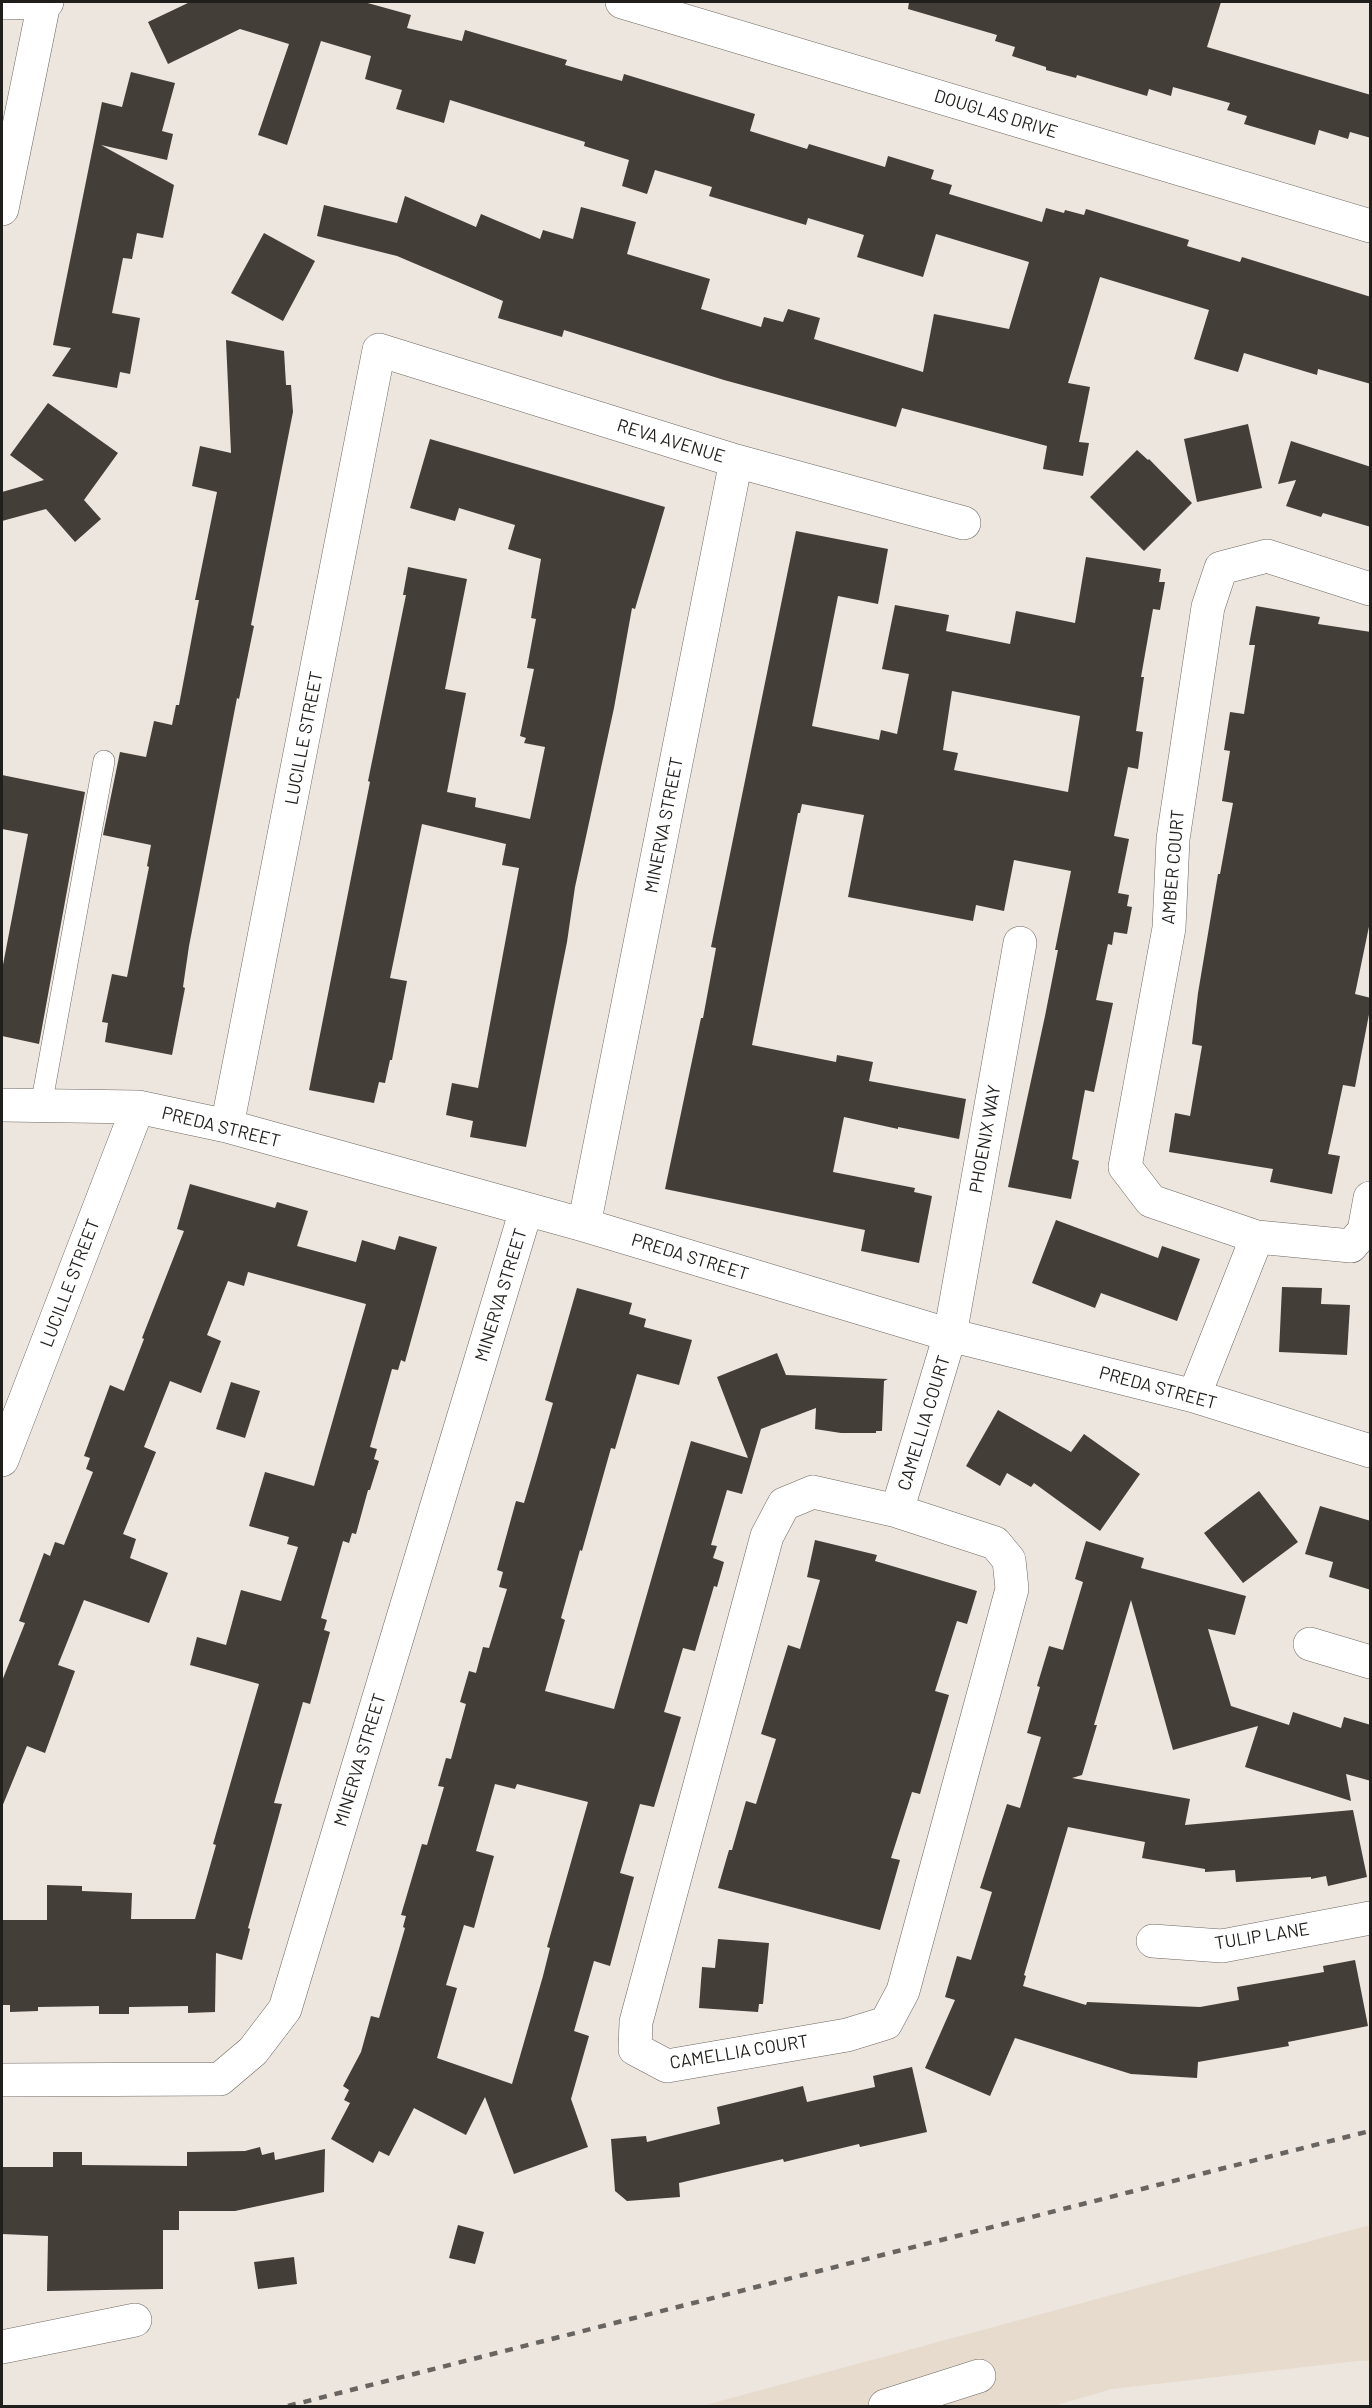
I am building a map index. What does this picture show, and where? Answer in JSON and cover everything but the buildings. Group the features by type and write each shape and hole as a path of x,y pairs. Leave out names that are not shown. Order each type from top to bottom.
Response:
{"street":[{"path":"2,3 46,2 2,209"},
{"name":"DOUGLAS DRIVE","path":"622,2 1371,226"},
{"name":"REVA AVENUE","path":"380,350 736,461 964,523"},
{"name":"LUCILLE STREET","path":"227,1126 380,350"},
{"name":"MINERVA STREET","path":"584,1225 736,461"},
{"name":"AMBER COURT","path":"1371,589 1267,556 1221,568 1208,607 1173,839 1169,928 1125,1167 1151,1201 1257,1237 1351,1246 1364,1231 1371,1198"},
{"name":"PHOENIX WAY","path":"950,1335 1020,943"},
{"name":"PREDA STREET","path":"2,1105 138,1107 227,1126 584,1225 950,1335 1194,1396 1371,1451"},
{"name":"LUCILLE STREET","path":"2,1460 138,1107"},
{"name":"MINERVA STREET","path":"2,2080 220,2079 253,2051 285,2009 526,1210"},
{"path":"1194,1396 1257,1237"},
{"name":"CAMELLIA COURT","path":"897,1511 950,1335"},
{"name":"CAMELLIA COURT","path":"813,1492 897,1511 995,1543 1009,1560 1012,1588 903,1991 886,2023 847,2035 667,2066 635,2049 636,2022 767,1536 784,1504 813,1492"},
{"path":"1310,1644 1371,1662"},
{"name":"TULIP LANE","path":"1153,1941 1222,1946 1371,1918"},
{"path":"2,2347 135,2320"},
{"path":"885,2406 980,2376"}],"lane":[{"path":"40,1106 104,761"}],"shaded area":[{"path":"1370,2225 1370,2361 1112,2389 1053,2406 702,2406"}],"railway":[{"path":"288,2406 1370,2131"}]}
